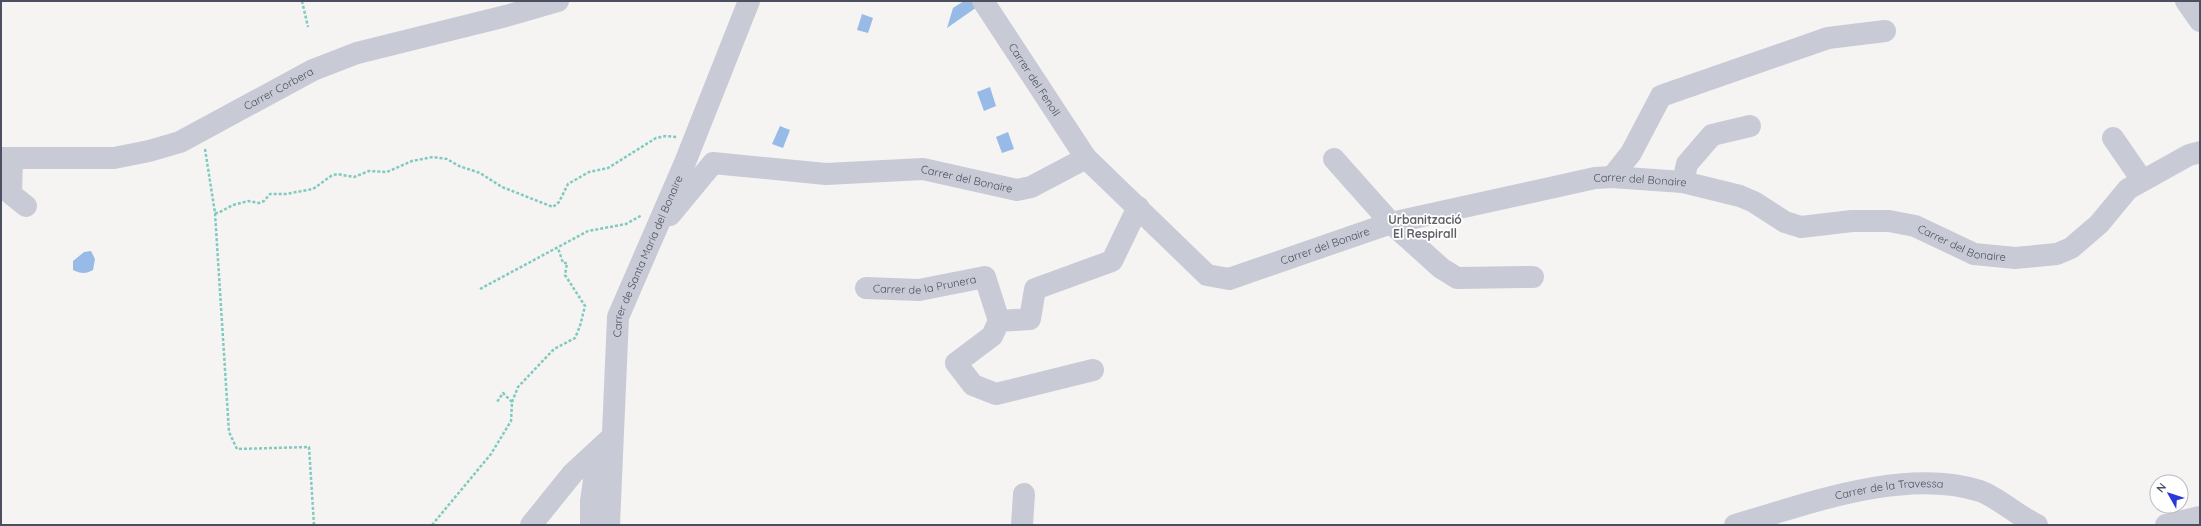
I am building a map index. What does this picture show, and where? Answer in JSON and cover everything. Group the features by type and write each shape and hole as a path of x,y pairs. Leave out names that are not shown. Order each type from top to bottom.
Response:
{"street":[{"name":"Carrer Corbera","path":"7,158 131,157 180,142 313,70 357,53 506,16 558,1"},
{"name":"Carrer de Santa María del Bonaire","path":"591,525 603,511 605,444 618,318 695,137 749,1"},
{"name":"Carrer del Fenoll","path":"983,1 1086,158"},
{"path":"2186,1 2200,21"},
{"path":"1612,177 1631,153 1661,96 1828,38 1885,31"},
{"path":"1684,182 1687,164 1712,135 1750,126"},
{"path":"2113,138 2142,180"},
{"name":"Carrer del Bonaire","path":"653,235 713,163 826,174 923,169 1017,190 1031,187 1086,158 1208,275 1229,279 1391,223 1485,201 1595,178 1612,177 1684,182 1740,196 1754,202 1785,222 1801,227 1852,221 1889,221 1915,226 1974,254 2015,258 2057,254 2071,248 2099,224 2128,190 2142,180 2189,155 2200,152"},
{"path":"7,158 11,194 26,206"},
{"path":"1334,160 1391,223 1441,268 1457,278 1533,277"},
{"path":"1093,370 996,394 973,385 956,363 992,336 999,321 1030,319 1035,289 1112,261 1138,207"},
{"name":"Carrer de la Prunera","path":"866,288 919,290 985,277 999,321"},
{"path":"531,525 573,473 605,444"},
{"name":"Carrer de la Travessa","path":"1735,525 1844,492 1918,484 1954,484 1982,492 2037,525"},
{"path":"556,493 603,511"},
{"path":"1022,525 1024,494"},
{"path":"2166,525 2200,517"}],"path":[{"path":"302,1 308,27"},
{"path":"202,131 215,213 229,432 237,449 309,447 314,525"},
{"path":"215,213 248,201 259,203 264,201 270,194 286,194 313,189 331,176 337,174 354,177 369,171 387,172 412,161 433,157 447,159 459,166 480,173 506,189 553,207 559,202 568,184 589,172 608,168 656,138 666,136 695,137"},
{"path":"480,289 588,231 626,224 635,220 649,209 667,203"},
{"path":"432,525 491,454 511,421 512,402 518,387 554,349 575,338 583,318 585,306 565,275 567,263 563,263 558,248"},
{"path":"497,402 503,393 512,402"}],"water":[{"path":"964,1 973,1 977,7 947,28 953,8"},
{"path":"862,14 873,18 868,33 857,30"},
{"path":"990,87 996,106 984,111 977,92"},
{"path":"780,126 790,130 783,148 772,144"},
{"path":"1008,132 1014,149 1002,153 996,137"},
{"path":"91,251 95,259 93,270 83,273 73,270 73,261 84,252"}],"district":[{"name":"Urbanització El Respirall","path":"1425,226"}]}
